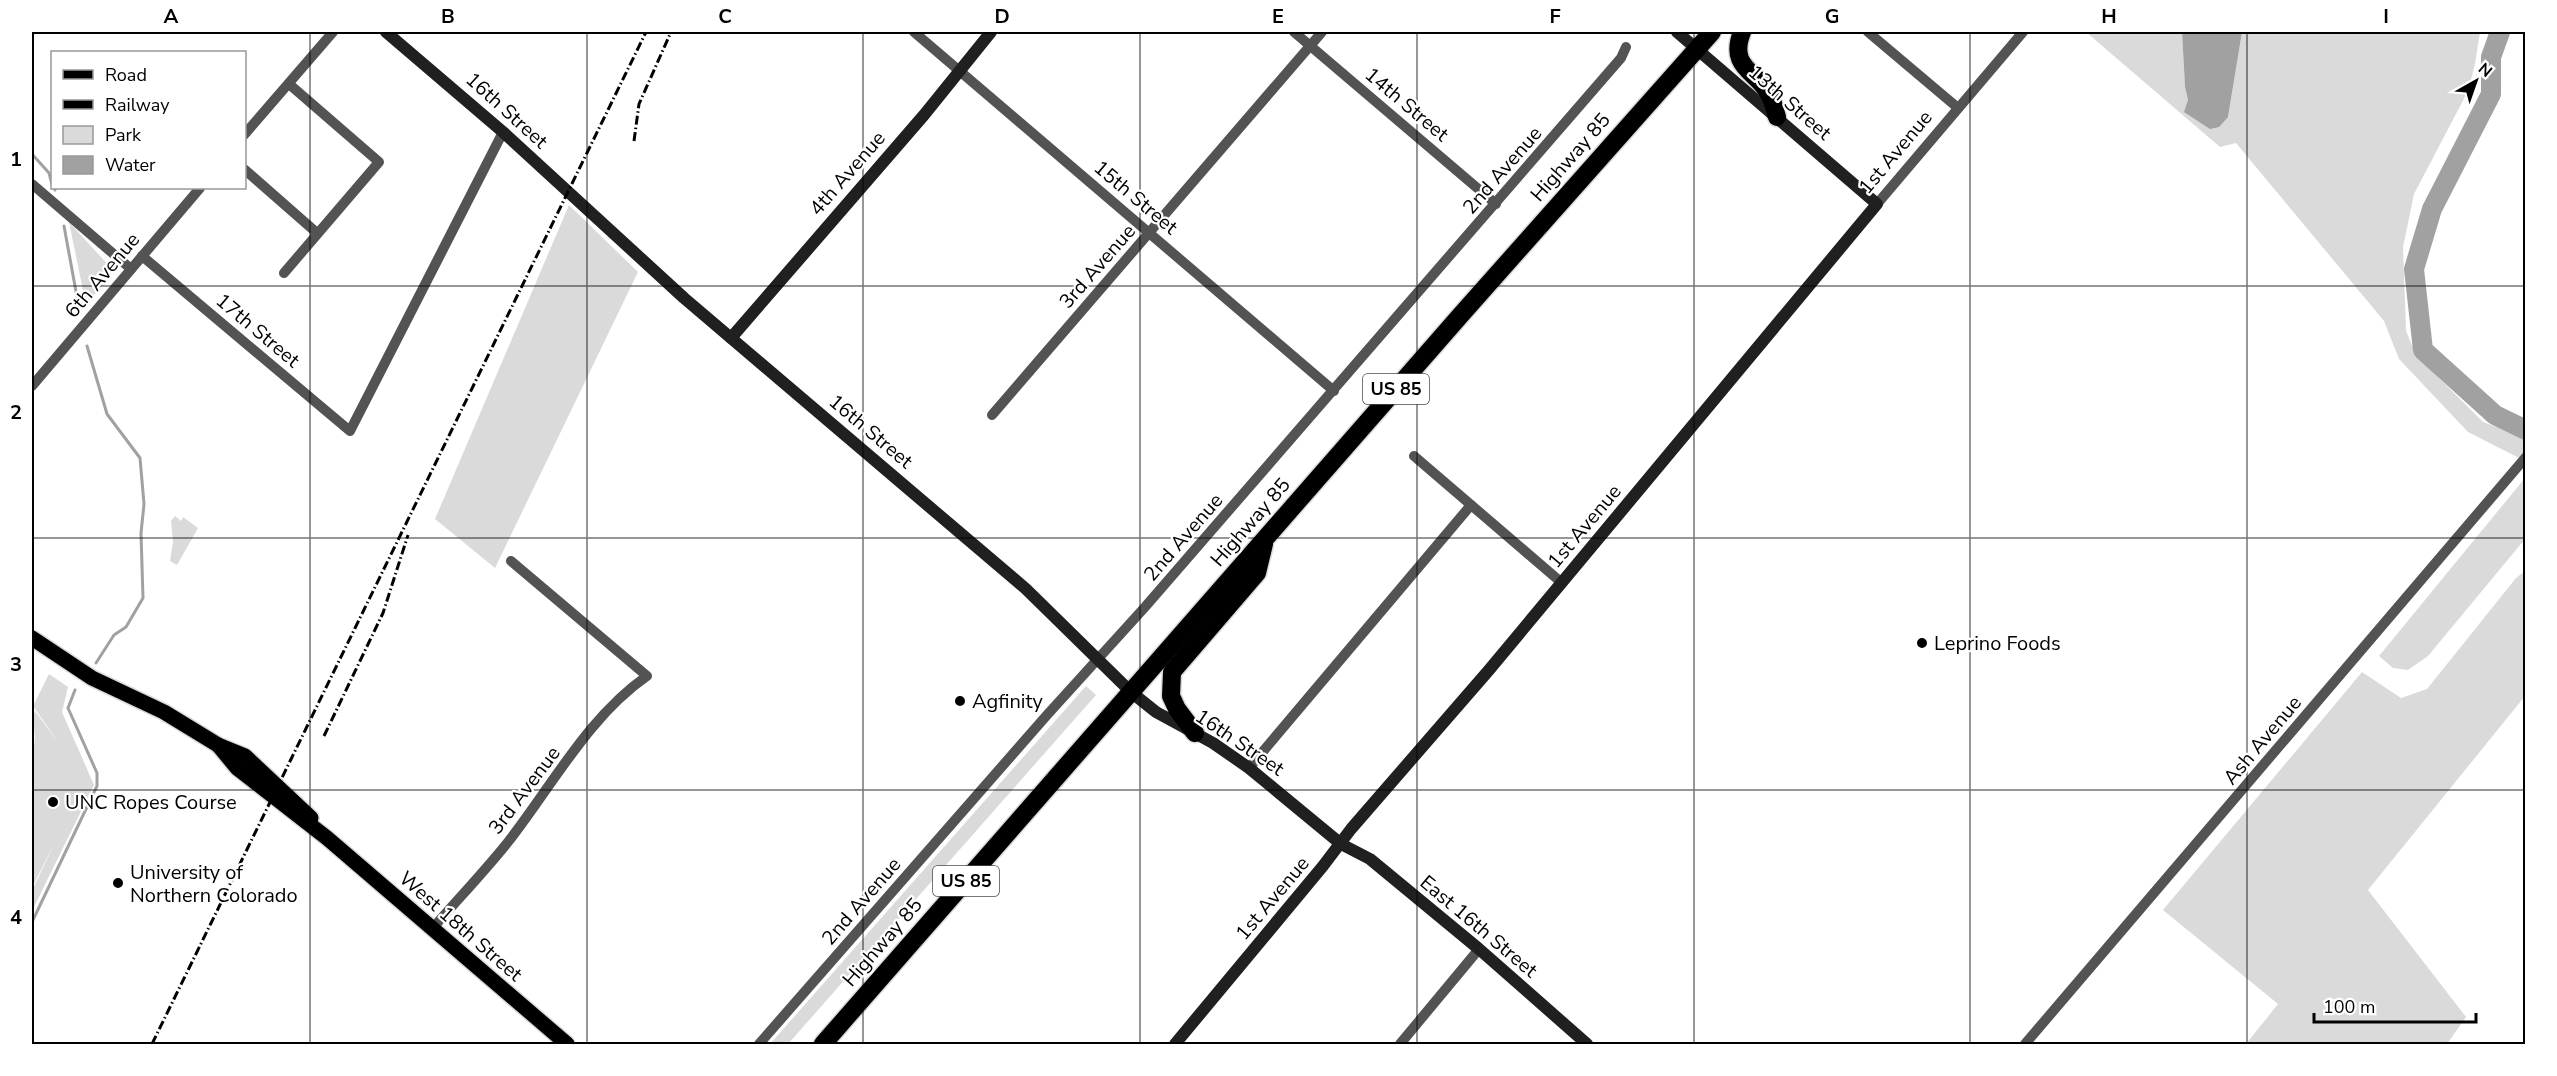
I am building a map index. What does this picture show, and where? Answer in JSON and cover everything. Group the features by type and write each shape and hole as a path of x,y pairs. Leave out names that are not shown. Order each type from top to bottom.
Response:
{"highway":[{"name":"Highway 85","path":"823,1044 1712,32"},
{"path":"1742,32 1740,46 1743,66 1769,92 1777,117"},
{"path":"1195,733 1177,709 1171,696 1172,672 1257,573 1265,539"},
{"path":"837,1044 842,1023"}],"main road":[{"name":"West 18th Street","path":"32,638 74,668 164,712 218,745 244,756 306,812 327,838 567,1044"}],"street":[{"path":"246,133 333,32"},
{"name":"16th Street","path":"386,32 503,132 731,338 1009,575 1131,692 1156,712 1195,733 1250,768 1341,844"},
{"name":"15th Street","path":"914,32 1334,391"},
{"name":"4th Avenue","path":"731,338 924,115 991,32"},
{"name":"14th Street","path":"1294,32 1496,204"},
{"name":"3rd Avenue","path":"992,415 1322,32"},
{"name":"13th Street","path":"1677,32 1877,204"},
{"path":"1868,32 1958,108"},
{"name":"1st Avenue","path":"1174,1044 1341,844 1351,829 1562,583 2023,32"},
{"name":"2nd Avenue","path":"759,1044 1334,391 1621,58 1626,47"},
{"path":"284,273 379,162 288,84"},
{"name":"17th Street","path":"142,256 350,431 503,132"},
{"path":"246,171 317,233"},
{"path":"32,184 131,269"},
{"name":"6th Avenue","path":"32,386 199,189"},
{"path":"1414,456 1562,583"},
{"name":"Ash Avenue","path":"2025,1044 2524,458"},
{"path":"1250,768 1471,506"},
{"name":"3rd Avenue","path":"432,928 507,842 602,715 630,687 647,676 511,561"},
{"name":"East 16th Street","path":"1341,844 1370,859 1479,949 1587,1044"},
{"path":"1400,1044 1479,949"}],"green space":[{"path":"2086,32 2182,32 2185,87 2188,100 2228,117 2242,32 2480,32 2468,91 2414,194 2403,247 2406,331 2416,355 2483,422 2525,437 2525,461 2468,432 2399,359 2384,321 2236,143 2220,147"},
{"path":"569,205 638,272 495,568 435,519"},
{"path":"69,222 111,268 110,276 86,305"},
{"path":"2525,478 2525,539 2428,656 2408,670 2393,668 2379,656"},
{"path":"175,516 181,521 183,517 198,528 177,565 170,561 173,542 171,521"},
{"path":"2525,571 2525,696 2368,890 2466,1017 2447,1044 2246,1044 2278,1004 2163,910 2362,672 2401,698 2427,689 2516,578"},
{"path":"49,674 68,687 62,712 94,785 32,911 32,891 56,840 32,888 32,751 35,740 33,720 35,711 60,745 33,706"},
{"path":"1086,686 1096,695 788,1044 770,1044"}],"water":[{"path":"2182,32 2242,32 2228,117 2219,127 2210,129 2184,112 2188,100 2185,87"}],"waterway":[{"path":"2500,32 2491,57 2491,94 2432,209 2414,269 2423,350 2495,415 2526,430"},
{"path":"32,154 49,173 51,180"},
{"path":"64,226 77,297"},
{"path":"87,346 107,414 140,458 144,504 141,533 143,598 126,627 114,635 96,663"},
{"path":"32,922 97,786 97,773 68,708 75,690"}],"railway":[{"path":"152,1044 646,32"},
{"path":"634,141 639,104 671,32"},
{"path":"324,736 383,613 408,535"}],"place":[{"name":"Leprino Foods","path":"1922,643"},
{"name":"Agfinity","path":"960,701"},
{"name":"UNC Ropes Course","path":"53,802"},
{"name":"University of Northern Colorado","path":"118,883"}]}
